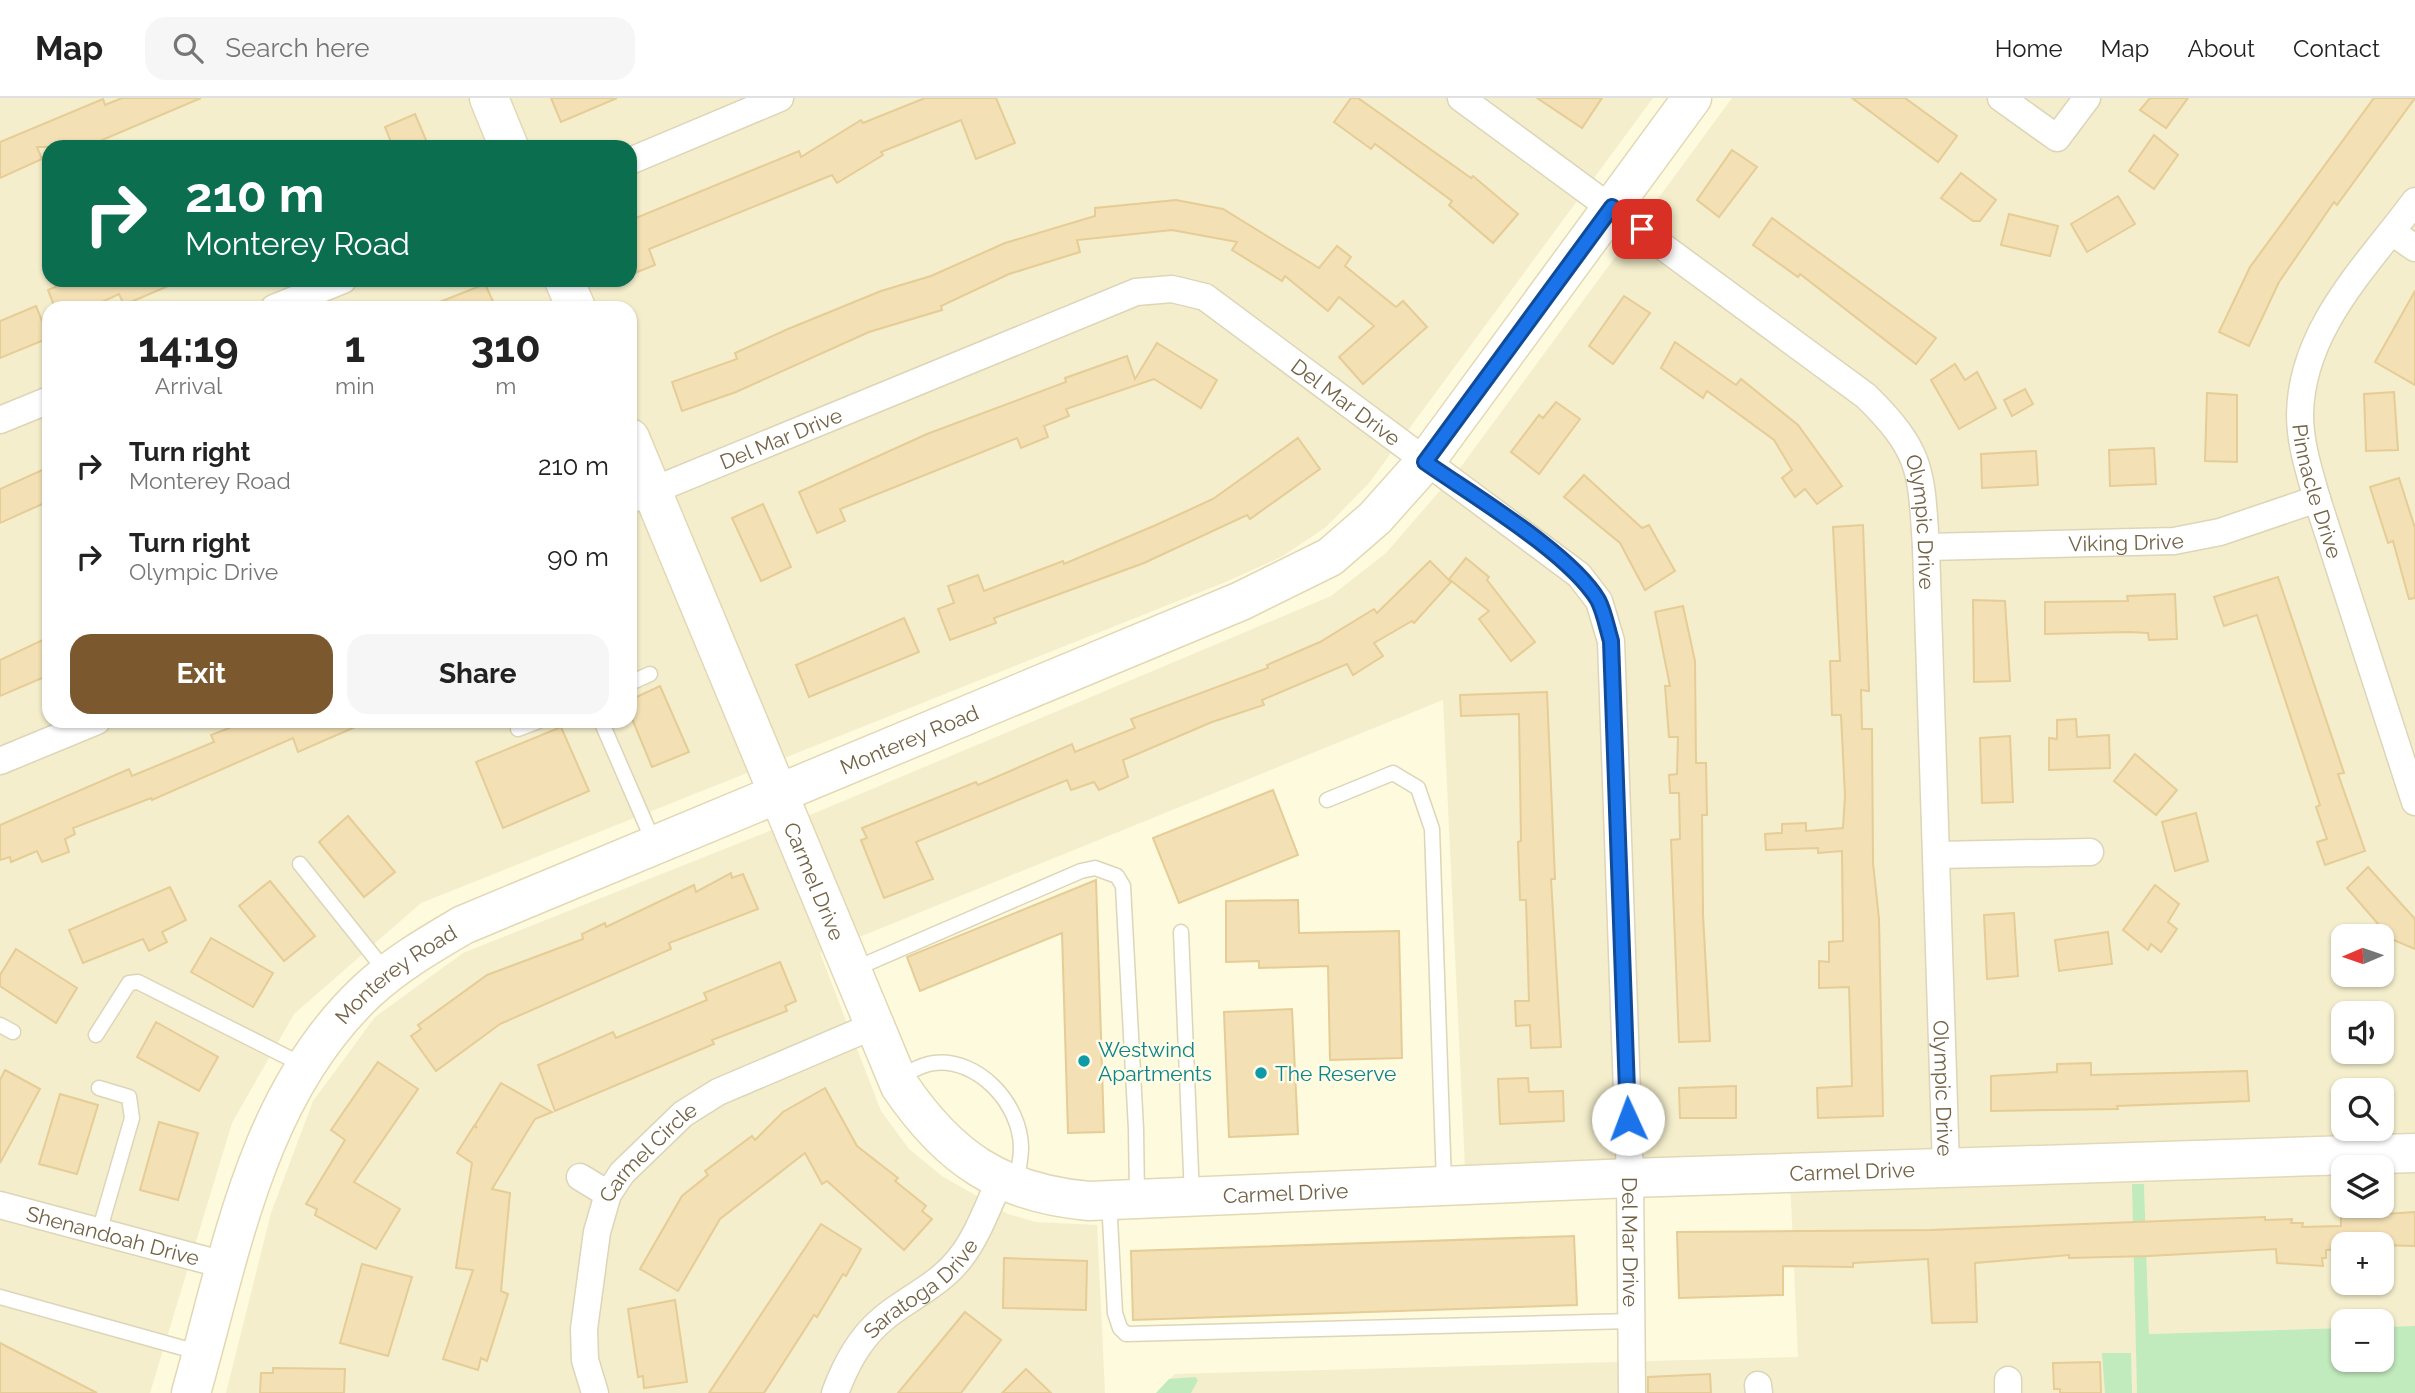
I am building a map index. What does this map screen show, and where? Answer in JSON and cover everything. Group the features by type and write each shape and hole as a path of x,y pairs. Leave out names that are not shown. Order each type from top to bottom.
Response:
{"street":[{"path":"489,98 506,140"},
{"path":"637,158 780,98"},
{"name":"Olympic Drive","path":"1461,98 1866,396 1890,420 1910,446 1922,480 1926,547 1946,1167"},
{"name":"Monterey Road","path":"191,1393 257,1163 286,1096 330,1032 367,991 410,956 463,925 653,843 1295,576 1356,537 1425,462 1692,98"},
{"path":"2001,98 2057,138 2087,98"},
{"name":"Pinnacle Drive","path":"2415,201 2329,314 2311,353 2302,383 2300,416 2304,452 2317,499 2415,802"},
{"path":"2392,232 2415,248"},
{"path":"291,301 325,287"},
{"name":"Del Mar Drive","path":"641,496 1136,292 1172,289 1205,296 1425,462 1555,554 1579,575 1599,601 1611,641 1630,1178 1632,1393"},
{"path":"0,421 42,403"},
{"name":"Carmel Drive","path":"637,475 641,496 778,791 896,1078 934,1131 957,1155 1008,1183 1056,1198 1123,1199 1630,1178 2415,1153"},
{"name":"Viking Drive","path":"1926,547 2174,541 2220,532 2317,499"},
{"path":"0,761 80,728"},
{"path":"1937,855 2090,852"},
{"name":"Carmel Circle","path":"589,1392 584,1329 597,1232 608,1194 622,1172 683,1114 718,1092 873,1026"},
{"path":"580,1177 608,1194"},
{"name":"Saratoga Drive","path":"835,1393 862,1339 884,1318 929,1288 960,1258 1008,1183"},
{"name":"Shenandoah Drive","path":"0,1205 228,1266"}],"lane":[{"path":"637,680 650,674"},
{"path":"604,728 653,843"},
{"path":"1327,800 1393,773 1418,788 1432,829 1444,1186"},
{"path":"300,864 388,975"},
{"path":"851,971 1081,871 1095,868 1117,876 1123,886 1136,1129 1123,1199 1115,1313 1120,1328 1126,1335 1631,1321"},
{"path":"1181,932 1192,1196"},
{"path":"96,1035 129,983 138,982 306,1067"},
{"path":"896,1078 932,1063 963,1064 992,1084 1016,1124 1021,1146 1008,1183"},
{"path":"99,1088 129,1097 132,1118 99,1232"},
{"path":"0,1297 202,1354"}],"shaded area":[{"path":"0,98 1653,98 1369,483 1326,527 1283,556 1228,581 421,903 294,1014 232,1123 150,1393 0,1393"},
{"path":"1732,98 2415,98 2415,1326 2394,1327 2394,1309 2331,1309 2331,1328 2149,1334 2144,1184 2133,1184 2137,1393 1156,1393 1175,1374 1798,1357 1789,1157 1465,1167 1443,700 820,953 881,1111 909,1149 942,1176 1008,1214 1036,1222 1097,1225 1105,1393 226,1393 271,1213 313,1101 375,1017 463,953 815,813 1331,596 1386,553 1463,464"}],"green space":[{"path":"2132,1184 2144,1184 2149,1334 2331,1328 2331,1372 2394,1372 2394,1327 2415,1326 2415,1393 2137,1393"},
{"path":"2102,1353 2131,1353 2132,1393 2105,1393"},
{"path":"1195,1377 1198,1380 1191,1393 1156,1393 1169,1379"}],"building":[{"path":"122,98 201,98 102,140 42,140 42,147 37,147 42,159 0,178 0,142 103,99 105,105"},
{"path":"551,98 617,98 561,122"},
{"path":"925,98 996,98 1015,143 976,159 961,120 881,152 883,155 837,183 832,175 649,249 655,265 637,272 637,218 799,151 801,157 861,120 863,123"},
{"path":"1351,98 1358,98 1471,178 1473,176 1518,214 1493,243 1449,205 1452,201 1375,144 1371,149 1334,122"},
{"path":"1537,98 1602,98 1582,128"},
{"path":"1852,98 1905,98 1957,136 1938,162"},
{"path":"2150,98 2188,98 2166,128 2140,110"},
{"path":"2374,98 2415,98 2337,205 2334,202 2279,282 2249,346 2219,332 2250,267"},
{"path":"415,114 426,140 390,140 385,127"},
{"path":"2154,135 2178,155 2154,189 2129,171"},
{"path":"1732,150 1757,167 1719,217 1697,200"},
{"path":"1961,173 1996,200 1980,221 1973,221 1941,198"},
{"path":"2118,196 2135,224 2087,252 2071,224"},
{"path":"1176,200 1223,209 1319,268 1337,246 1351,257 1345,266 1396,307 1403,301 1427,327 1363,384 1339,357 1374,326 1339,297 1328,311 1285,276 1282,281 1232,250 1237,242 1172,230 1077,240 1080,252 1009,274 941,306 942,310 869,332 736,392 682,411 672,382 737,359 735,353 788,329 881,291 931,276 1005,243 1095,216 1095,208"},
{"path":"2009,214 2058,226 2050,256 2001,245"},
{"path":"1772,218 1936,338 1916,364 1800,274 1798,277 1753,245"},
{"path":"55,287 166,287 133,301 122,301 119,294 104,301 52,301 48,290"},
{"path":"477,287 486,287 493,301 442,301"},
{"path":"2415,291 2415,385 2375,362"},
{"path":"1624,296 1650,313 1613,364 1589,346"},
{"path":"36,306 42,321 42,341 0,358 0,321"},
{"path":"1675,342 1736,385 1741,379 1798,425 1842,486 1817,504 1805,489 1795,497 1782,478 1792,470 1774,440 1707,391 1703,398 1661,368"},
{"path":"1157,343 1217,380 1201,408 1154,379 1066,409 1069,416 1044,426 1048,437 1021,448 1017,438 840,509 845,521 817,533 799,492 927,434 1127,356 1135,379"},
{"path":"1955,364 1965,380 1977,372 1996,408 1959,429 1931,380"},
{"path":"2025,389 2033,404 2012,416 2004,400"},
{"path":"2394,392 2398,450 2366,451 2364,394"},
{"path":"2207,393 2237,395 2237,462 2205,461"},
{"path":"1556,402 1580,419 1539,474 1511,452 1539,415 1543,418"},
{"path":"1298,438 1320,469 1250,519 1247,515 1144,563 994,618 996,623 950,640 938,609 954,603 948,586 978,575 984,591 1063,561 1064,564 1213,499"},
{"path":"2154,448 2156,484 2110,486 2109,450"},
{"path":"2036,451 2038,485 1982,488 1981,454"},
{"path":"42,470 42,504 0,523 0,489"},
{"path":"1584,475 1642,528 1649,525 1675,571 1645,590 1620,543 1564,497"},
{"path":"2399,478 2415,528 2415,598 2409,599 2393,541 2388,543 2370,487"},
{"path":"763,504 791,567 761,581 732,518"},
{"path":"1863,525 1869,691 1861,690 1862,729 1872,729 1873,863 1879,919 1883,1116 1818,1118 1817,1088 1852,1086 1849,987 1819,988 1819,961 1829,962 1829,942 1843,941 1842,851 1818,853 1818,848 1766,850 1765,834 1782,833 1782,824 1806,823 1806,831 1843,828 1845,796 1841,715 1832,715 1830,661 1840,661 1833,527"},
{"path":"1466,558 1489,577 1487,580 1535,642 1511,661 1479,619 1489,611 1449,579"},
{"path":"1430,561 1451,582 1414,623 1412,621 1374,643 1383,656 1353,675 1347,664 1262,700 1264,705 1212,722 1123,760 1128,777 1099,790 1094,782 1071,790 1067,780 916,842 933,879 884,898 861,840 867,838 862,828 976,782 978,785 1072,744 1075,752 1135,728 1131,719 1268,668 1267,665 1320,642 1374,609 1377,613"},
{"path":"2278,577 2344,773 2338,774 2365,851 2325,865 2317,842 2327,839 2316,807 2320,805 2257,615 2224,626 2214,597"},
{"path":"2175,594 2177,639 2149,640 2148,633 2128,632 2045,634 2045,602 2128,601 2127,596"},
{"path":"1973,600 2005,601 2010,681 1974,682"},
{"path":"1683,606 1695,661 1696,763 1706,763 1707,815 1702,815 1703,915 1710,1041 1679,1042 1671,840 1680,839 1679,793 1670,793 1669,775 1677,774 1678,737 1669,737 1665,686 1670,686 1655,612"},
{"path":"904,618 919,652 809,697 796,665"},
{"path":"42,640 42,678 0,696 0,660"},
{"path":"660,686 689,752 652,767 636,728 637,697"},
{"path":"1547,692 1555,879 1551,879 1561,1047 1531,1048 1530,1025 1516,1026 1515,1001 1529,1001 1526,900 1520,900 1519,714 1461,716 1460,695"},
{"path":"2076,719 2077,737 2109,735 2110,768 2049,770 2049,738 2057,739 2057,720"},
{"path":"229,728 353,728 298,752 293,738 152,800 151,798 73,828 75,834 65,839 69,852 42,862 37,851 11,862 10,857 0,860 0,825 129,769 132,776 214,742 211,735"},
{"path":"561,728 589,791 503,828 476,762"},
{"path":"2010,736 2013,802 1982,803 1980,738"},
{"path":"2135,754 2177,790 2156,815 2114,781"},
{"path":"1273,790 1298,855 1179,903 1153,838"},
{"path":"2196,813 2208,861 2175,871 2162,822"},
{"path":"348,816 395,872 364,897 319,842"},
{"path":"2368,867 2415,919 2415,949 2394,940 2394,924 2378,924 2347,888"},
{"path":"731,873 732,878 743,874 758,909 669,943 671,949 500,1024 436,1071 411,1036 421,1029 418,1025 487,975 583,939 582,934 605,923 606,927 694,885 696,892"},
{"name":"Westwind Apartments","path":"1096,880 1104,1132 1068,1133 1062,933 920,991 907,957"},
{"path":"270,881 315,936 284,961 239,906"},
{"path":"2155,885 2179,904 2168,922 2177,929 2161,952 2151,944 2148,950 2123,930"},
{"path":"170,887 186,920 162,932 167,942 149,951 143,939 83,963 69,930"},
{"path":"1298,900 1299,933 1399,931 1402,1058 1330,1060 1328,966 1259,968 1259,961 1226,962 1226,901"},
{"path":"2014,913 2018,976 1987,979 1984,915"},
{"path":"2108,932 2112,964 2059,971 2055,940"},
{"path":"211,938 273,973 253,1007 191,972"},
{"path":"16,949 77,988 56,1023 0,986 0,975"},
{"path":"780,962 796,1001 785,1006 787,1011 712,1040 714,1044 555,1111 538,1065 613,1032 616,1038 707,1000 704,993"},
{"name":"The Reserve","path":"1292,1009 1298,1134 1229,1137 1224,1012"},
{"path":"156,1022 218,1057 199,1091 137,1057"},
{"path":"378,1062 418,1089 354,1182 400,1209 376,1249 315,1215 317,1209 306,1204 345,1140 331,1130"},
{"path":"2091,1063 2091,1075 2247,1071 2249,1101 2117,1106 2118,1109 1991,1111 1991,1076 2057,1072 2057,1064"},
{"path":"5,1070 40,1089 0,1163 0,1080"},
{"path":"1528,1078 1529,1092 1563,1091 1564,1121 1500,1124 1498,1079"},
{"path":"501,1083 552,1112 535,1119 492,1189 510,1193 501,1291 508,1294 487,1361 481,1358 478,1370 443,1359 473,1270 456,1268 472,1163 457,1153 474,1126 477,1128 475,1125"},
{"path":"1736,1086 1736,1118 1680,1118 1679,1088"},
{"path":"825,1088 857,1146 898,1178 895,1181 926,1206 922,1211 932,1219 904,1250 827,1181 822,1184 805,1153 720,1219 678,1291 640,1269 682,1196 708,1175 705,1171 752,1136 755,1140 783,1112"},
{"path":"60,1094 98,1105 77,1174 39,1164"},
{"path":"159,1122 198,1133 178,1200 140,1190"},
{"path":"2415,1212 2415,1246 2394,1245 2394,1232 2331,1232 2331,1250 2326,1250 2326,1258 2322,1258 2323,1266 2277,1263 2276,1249 2148,1256 2069,1258 2069,1255 1975,1263 1977,1322 1932,1323 1928,1259 1853,1263 1853,1267 1783,1266 1783,1295 1679,1298 1677,1232 1930,1230 2265,1217 2265,1220 2292,1219 2291,1223 2303,1223 2302,1227 2341,1226 2341,1218 2394,1218 2394,1213"},
{"path":"821,1224 861,1249 846,1276 843,1274 817,1317 814,1315 764,1393 709,1393"},
{"path":"1574,1236 1577,1305 1133,1320 1131,1251"},
{"path":"1004,1258 1087,1261 1086,1310 1003,1308"},
{"path":"362,1264 412,1277 388,1356 340,1343"},
{"path":"675,1300 687,1382 644,1388 643,1376 638,1377 628,1309"},
{"path":"965,1312 1001,1340 961,1393 898,1393"},
{"path":"0,1343 97,1393 0,1393"},
{"path":"2100,1362 2101,1393 2060,1393 2060,1389 2054,1389 2053,1363"},
{"path":"273,1368 345,1369 344,1393 260,1393 261,1373 273,1373"},
{"path":"1026,1369 1051,1393 1002,1393"},
{"path":"1710,1374 1711,1393 1648,1393 1648,1377"}],"place":[{"name":"Westwind Apartments","path":"1084,1061"},
{"name":"The Reserve","path":"1261,1073"}],"route":[{"path":"1628,1119 1611,641 1599,601 1579,575 1555,554 1425,462 1612,207 1642,229"}]}
